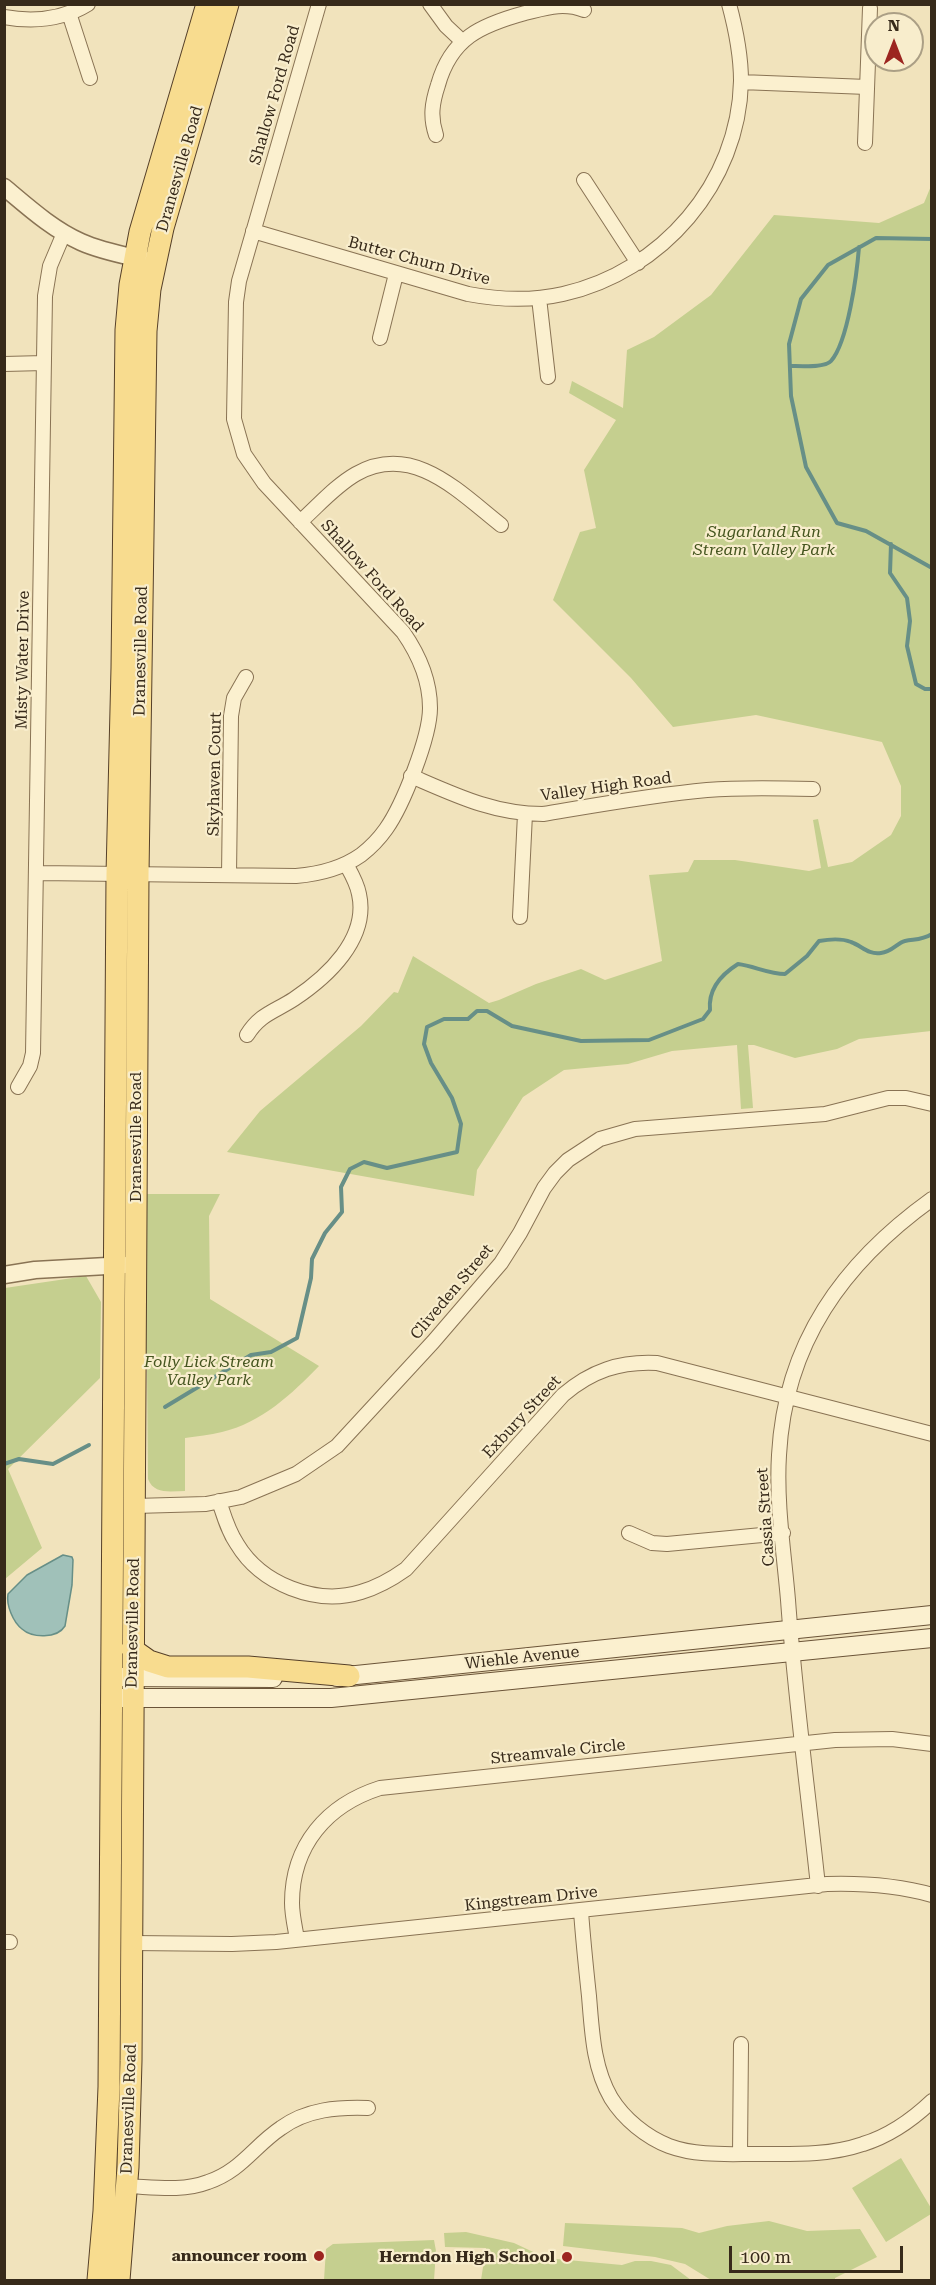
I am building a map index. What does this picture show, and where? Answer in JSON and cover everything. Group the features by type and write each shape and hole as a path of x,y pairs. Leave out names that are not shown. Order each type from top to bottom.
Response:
{"main road":[{"name":"Dranesville Road","path":"98,2280 108,2132 111,1677 125,1265 127,874 146,331 144,260 207,4"},
{"name":"Dranesville Road","path":"144,260 163,228 228,4"},
{"name":"Dranesville Road","path":"119,2280 131,2069 132,1649 135,1506 125,1265"},
{"name":"Wiehle Avenue","path":"111,1677 349,1676 932,1615"},
{"name":"Wiehle Avenue","path":"111,1698 331,1698 932,1638"},
{"path":"132,1649 148,1661 168,1667 248,1667 349,1676"}],"street":[{"path":"4,17 37,20 69,13 88,4"},
{"name":"Shallow Ford Road","path":"37,873 296,876 329,871 346,864 375,843 387,828 397,811 426,736 430,708 428,687 420,658 403,632 252,469 244,454 234,419 238,281 319,4"},
{"path":"430,4 446,26 462,41"},
{"name":"Butter Churn Drive","path":"253,231 476,296 539,298 585,288 609,279 638,263 677,231 707,193 718,172 733,134 741,82 736,31 729,4"},
{"path":"436,135 431,114 441,72 462,41 488,24 553,6 565,5 584,10"},
{"path":"865,143 870,8"},
{"path":"69,13 90,78"},
{"path":"741,82 867,87"},
{"path":"584,180 638,263"},
{"path":"4,187 34,212 81,242 144,260"},
{"name":"Misty Water Drive","path":"18,1087 30,1066 33,1053 46,284 50,266 64,233"},
{"path":"380,338 396,274"},
{"path":"539,298 548,377"},
{"path":"4,364 44,363"},
{"path":"300,522 357,473 372,467 391,464 422,468 438,476 501,525"},
{"name":"Skyhaven Court","path":"229,875 231,716 234,698 246,677"},
{"name":"Valley High Road","path":"411,776 476,804 498,810 525,813 543,813 666,794 708,790 813,789"},
{"path":"520,917 525,813"},
{"path":"246,1035 264,1015 290,1002 321,980 347,950 358,921 360,904 359,892 346,864"},
{"name":"Cliveden Street","path":"135,1506 219,1501 262,1489 296,1474 329,1452 356,1427 501,1263 544,1188 568,1160 600,1139 635,1129 825,1114 888,1098 906,1098 932,1104"},
{"name":"Cassia Street","path":"818,1886 790,1629 778,1484 779,1455 788,1396 809,1338 823,1310 840,1285 882,1238 932,1199"},
{"path":"4,1275 35,1270 125,1265"},
{"name":"Exbury Street","path":"219,1501 237,1545 259,1569 273,1580 309,1593 329,1596 360,1593 384,1583 406,1569 563,1395 591,1375 622,1364 657,1363 932,1434"},
{"path":"629,1533 652,1543 667,1544 783,1533"},
{"name":"Streamvale Circle","path":"297,1939 292,1904 293,1884 305,1846 324,1820 334,1811 362,1794 380,1788 863,1738 932,1744"},
{"name":"Kingstream Drive","path":"132,1944 232,1944 297,1939 852,1883 908,1888 932,1896"},
{"path":"580,1911 594,2046 602,2079 622,2113 651,2138 669,2146 703,2153 819,2154 842,2150 883,2136 903,2125 932,2101"},
{"path":"740,2154 741,2044"},
{"path":"126,2186 188,2187 207,2183 242,2164 280,2128 294,2120 328,2109 368,2108"}],"green space":[{"name":"Sugarland Run Stream Valley Park","path":"931,186 931,1031 859,1039 837,1049 795,1058 748,1045 753,1108 741,1109 737,1045 672,1051 628,1064 564,1070 523,1097 477,1170 474,1196 227,1152 260,1111 361,1026 394,992 398,993 413,956 489,1003 581,969 605,980 662,961 649,875 688,872 694,860 735,860 809,871 821,868 813,820 818,819 828,867 852,862 891,835 901,816 901,786 882,742 756,715 673,727 631,678 553,600 580,532 596,528 584,470 616,420 569,393 572,381 623,408 627,350 654,337 711,295 774,215 879,223 924,203"},
{"name":"Folly Lick Stream Valley Park","path":"134,1194 220,1194 209,1216 210,1299 319,1366 287,1397 250,1422 222,1432 185,1438 185,1491 159,1490 154,1488 148,1479 147,1366 135,1369"},
{"name":"Folly Lick Stream Valley Park","path":"86,1276 101,1302 100,1378 8,1469 42,1548 5,1579 5,1288"},
{"path":"901,2158 931,2208 931,2214 886,2242 852,2188"},
{"path":"769,2221 807,2231 860,2229 877,2257 835,2280 711,2280 685,2264 655,2257 563,2246 565,2223 682,2228 699,2233 727,2226"},
{"path":"466,2232 514,2243 546,2258 622,2265 635,2261 651,2261 671,2265 691,2280 481,2280 486,2248 445,2247 444,2233"},
{"path":"434,2240 436,2251 434,2280 324,2280 326,2249 333,2244"}],"water":[{"path":"63,1555 72,1557 73,1560 72,1585 65,1626 51,1635 44,1636 26,1632 13,1618 9,1608 8,1594 27,1575"}],"waterway":[{"path":"932,239 876,238 828,265 801,299 789,344 791,396 806,467 837,523 866,531 932,568"},
{"path":"790,366 823,365 831,361 837,352 851,307 859,247"},
{"path":"891,544 890,573 907,598 910,621 907,646 916,684 925,689 932,689"},
{"path":"165,1407 251,1355 271,1352 297,1338 311,1278 312,1259 325,1233 342,1212 341,1187 350,1169 364,1162 387,1168 457,1152 461,1124 452,1098 431,1063 424,1044 427,1027 444,1019 468,1019 477,1011 487,1011 512,1026 581,1041 649,1040 703,1019 710,1010 711,995 717,983 738,964 785,974 807,956 819,941 843,940 869,951 881,953 902,942 932,934"},
{"path":"4,1464 19,1459 53,1464 89,1445"}],"place":[{"name":"announcer room","path":"319,2256"},
{"name":"Herndon High School","path":"567,2257"}]}
